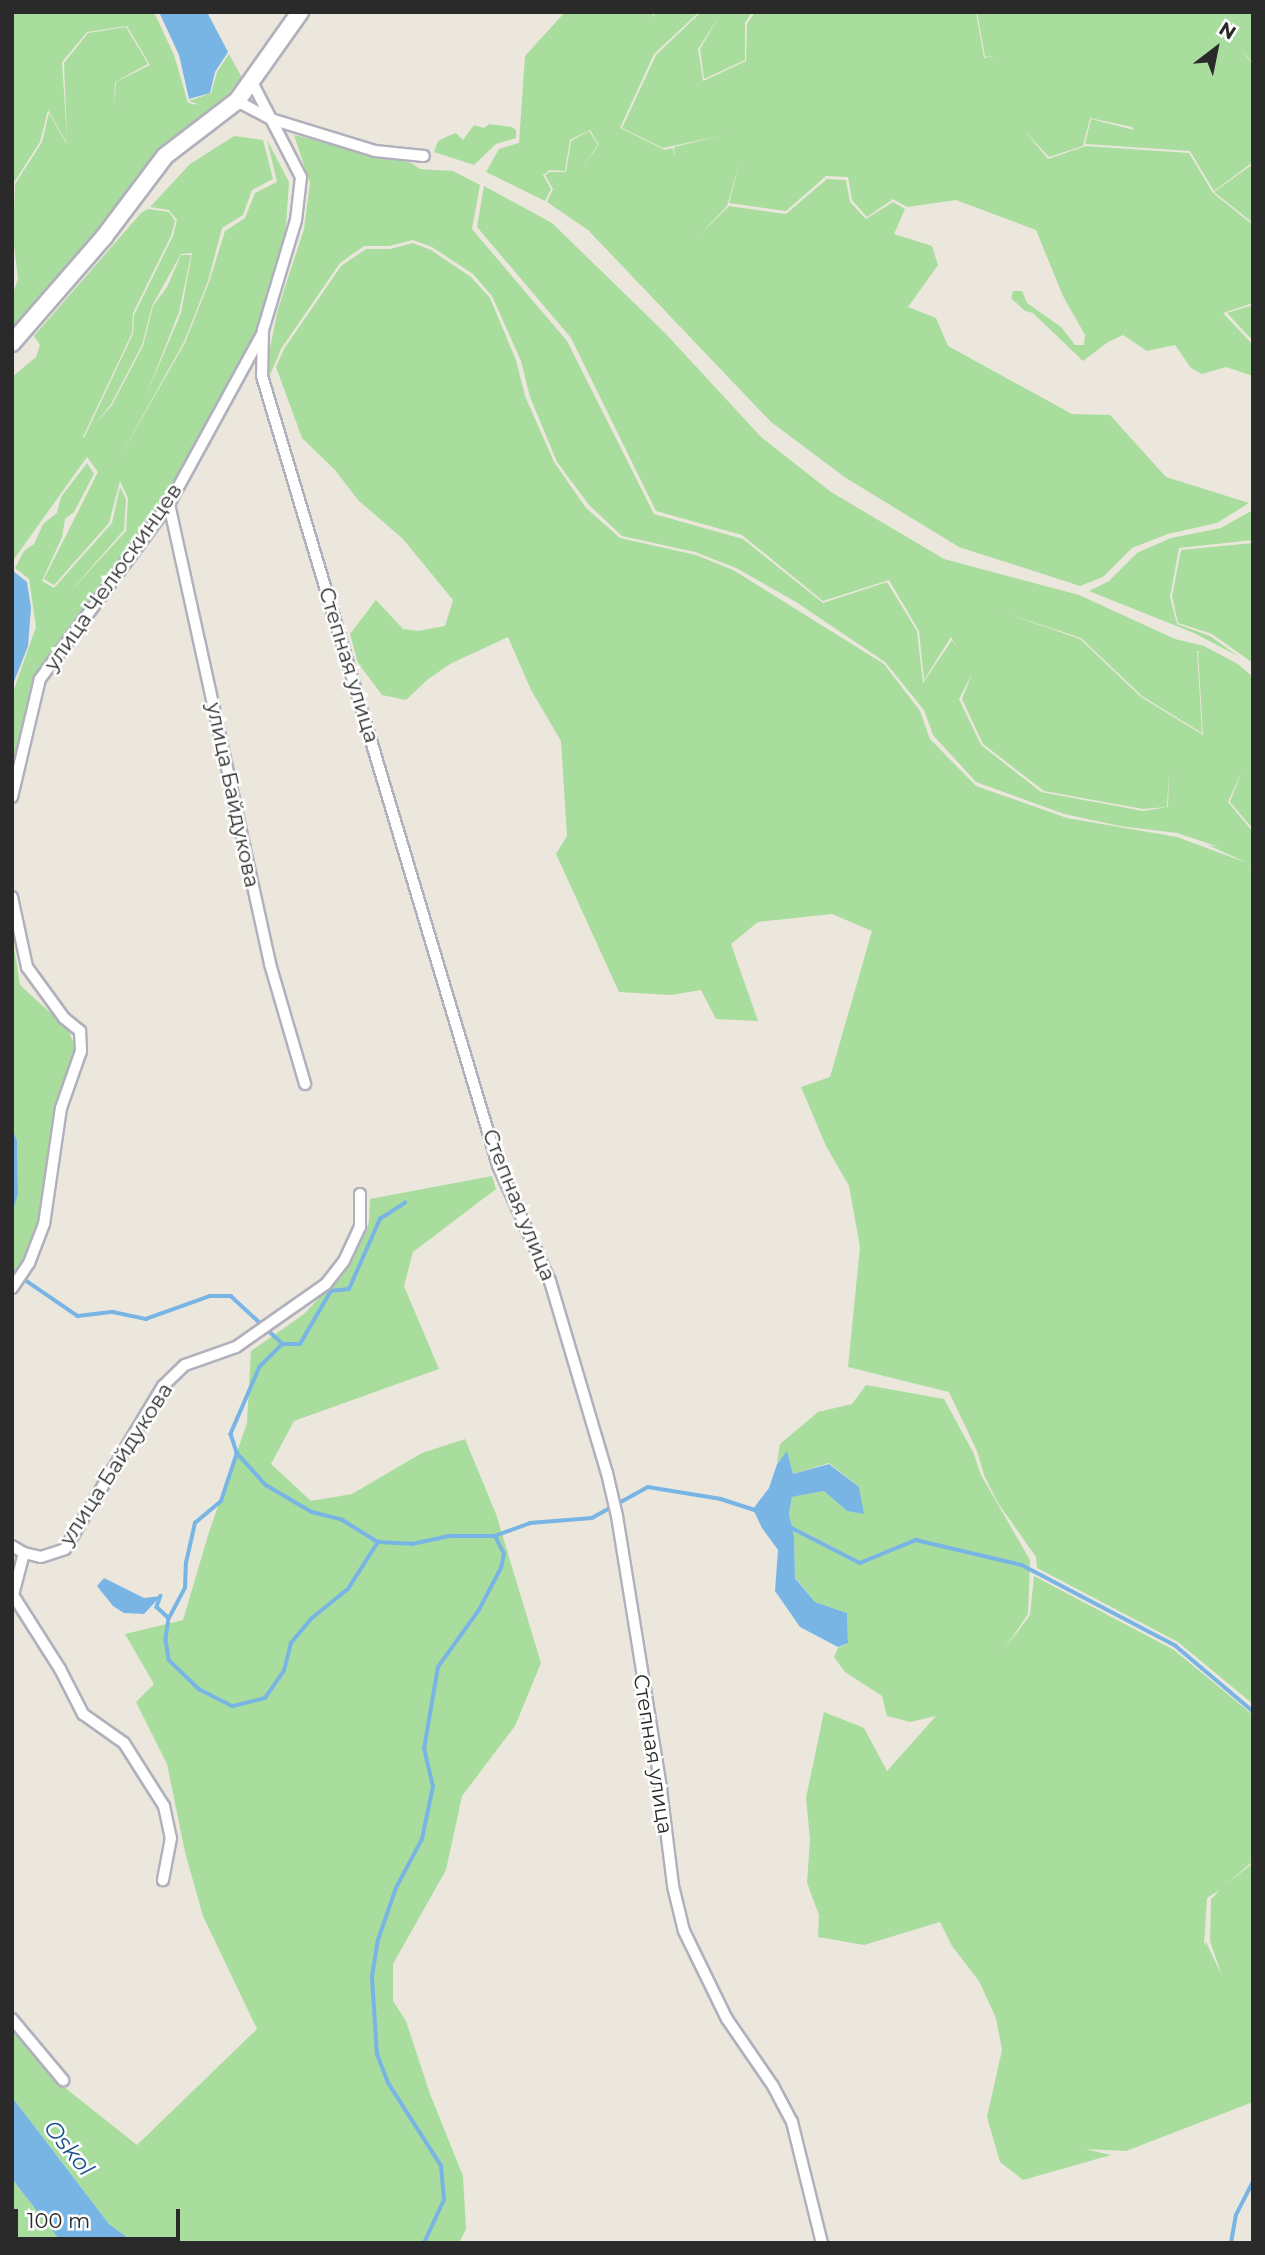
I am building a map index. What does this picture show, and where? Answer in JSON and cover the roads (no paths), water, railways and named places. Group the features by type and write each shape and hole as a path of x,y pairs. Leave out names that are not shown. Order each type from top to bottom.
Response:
{"main road":[{"path":"12,343 104,237 165,156 237,101 300,12"}],"street":[{"name":"Степная улица","path":"252,82 300,177 296,220 264,330 262,376 498,1165 550,1281 613,1497 661,1789 673,1886 684,1931 727,2019 792,2122 822,2243"},
{"path":"237,101 271,119 375,151 424,156"},
{"name":"улица Челюскинцев","path":"12,797 40,679 169,504 264,330"},
{"name":"улица Байдукова","path":"169,504 270,964 305,1084"},
{"path":"12,897 27,967 64,1018 80,1031 81,1051 61,1108 44,1224 29,1263 16,1283"},
{"name":"улица Байдукова","path":"24,1553 41,1558 65,1549 163,1386 185,1365 236,1347 326,1284 344,1261 360,1227 360,1194"},
{"path":"12,1546 24,1553 13,1595 60,1669 83,1714 124,1743 164,1806 170,1838 163,1880"},
{"path":"12,2019 63,2080"}],"water":[{"path":"159,12 207,12 228,52 215,72 210,93 189,99 179,55"},
{"path":"12,570 27,582 31,608 28,646 12,687"},
{"path":"12,1129 17,1140 18,1194 12,1213"},
{"path":"787,1451 793,1474 829,1464 859,1487 864,1514 847,1511 824,1491 792,1497 789,1514 794,1536 795,1578 815,1602 847,1613 848,1643 838,1647 800,1627 775,1591 778,1550 762,1528 753,1509 769,1488 777,1464"},
{"path":"104,1578 144,1598 161,1596 144,1614 124,1613 113,1606 97,1586"},
{"path":"12,2097 109,2224 135,2243 62,2243 12,2179"}],"waterway":[{"path":"12,1271 78,1316 113,1312 146,1319 210,1296 231,1296 283,1344 300,1344 331,1291 349,1289 380,1219 405,1203"},
{"path":"283,1344 260,1367 231,1434 237,1453 266,1485 312,1512 341,1519 378,1542 412,1544 450,1536 495,1536 530,1523 592,1518 648,1487 721,1499 755,1510"},
{"path":"161,1596 157,1607 169,1618 185,1588 186,1563 195,1523 221,1501 237,1453"},
{"path":"790,1527 860,1563 916,1540 1022,1565 1176,1646 1253,1711"},
{"path":"424,2243 444,2200 441,2166 388,2083 377,2055 372,1977 378,1940 396,1888 422,1839 433,1787 424,1749 438,1667 479,1610 501,1568 504,1554 495,1536"},
{"path":"169,1618 166,1640 169,1660 199,1689 233,1706 265,1698 284,1671 291,1643 312,1618 348,1589 378,1542"},
{"path":"1231,2243 1236,2215 1253,2181"}],"water label":[{"name":"Oskol","path":"69,2148"}]}
